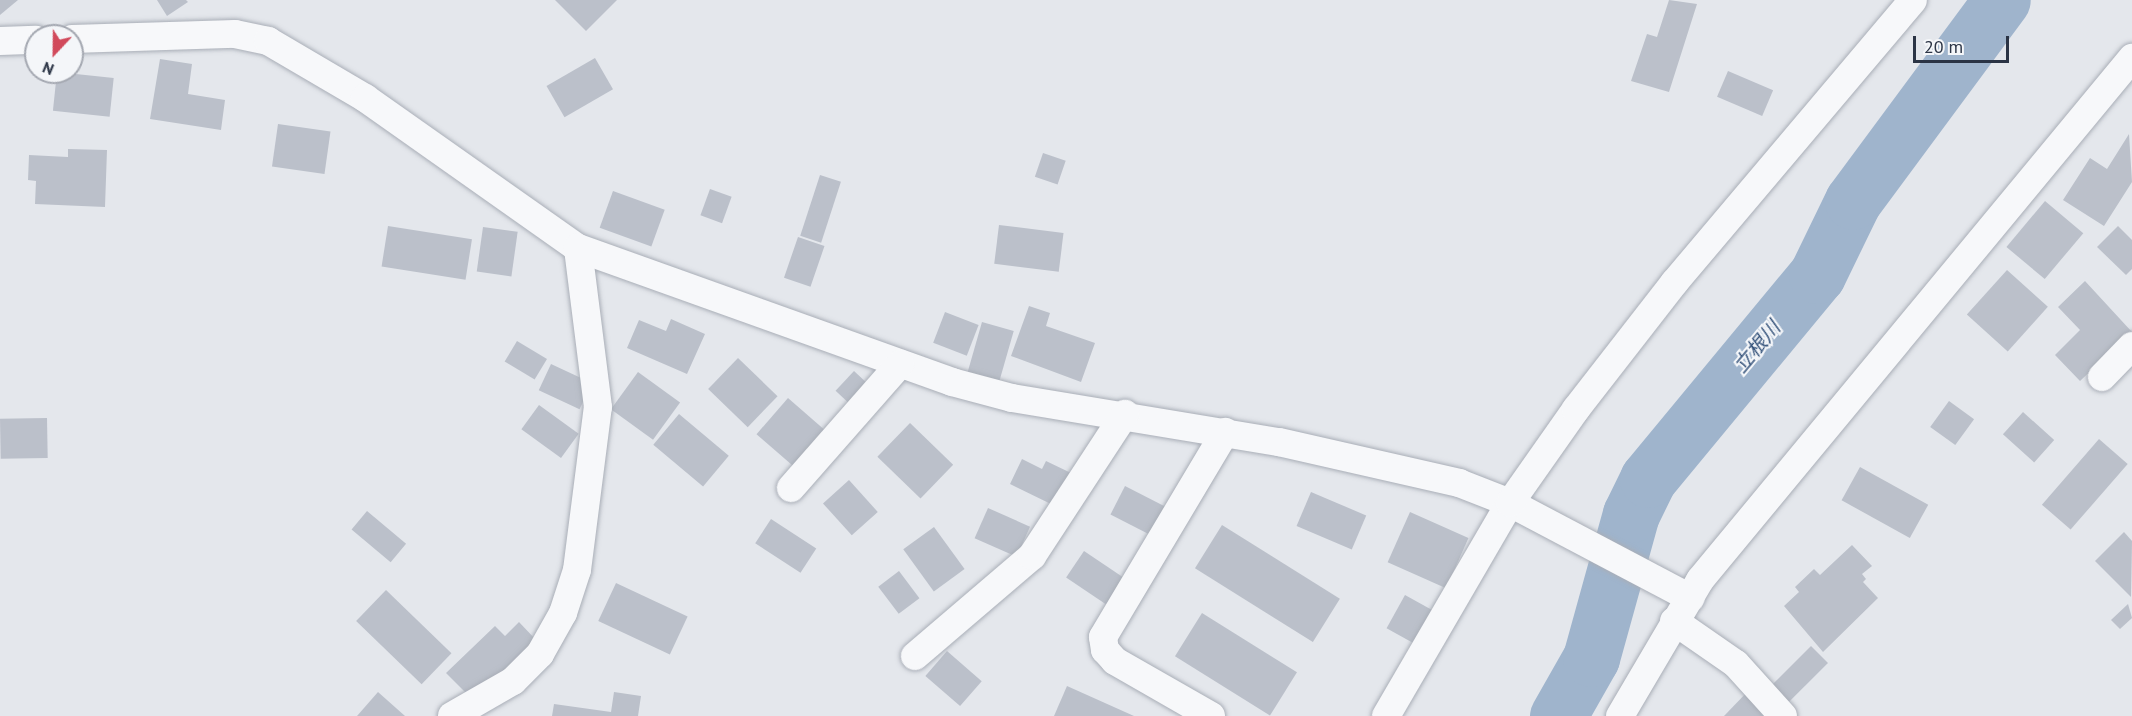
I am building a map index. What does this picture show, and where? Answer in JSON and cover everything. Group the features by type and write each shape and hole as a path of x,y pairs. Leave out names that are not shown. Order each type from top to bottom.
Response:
{"street":[{"path":"1386,716 1514,506 1674,283 1913,0"},
{"path":"84,39 235,34 268,40 365,98 578,248 900,364 1012,398 1125,414 1225,432 1460,483 1514,506 1680,603 1783,716"},
{"path":"0,41 24,40"},
{"path":"1620,716 1680,603 2132,58"},
{"path":"452,716 513,681 540,654 563,613 577,570 598,407 578,248"},
{"path":"2102,377 2132,345"},
{"path":"791,488 900,364"},
{"path":"915,656 1032,556 1125,414"},
{"path":"1211,716 1114,661 1106,650 1102,637 1225,432"}],"building":[{"path":"0,0 18,0 0,15"},
{"path":"157,0 186,0 188,2 167,16"},
{"path":"555,0 617,0 586,31"},
{"path":"1669,0 1697,4 1669,92 1631,81 1647,34 1657,37"},
{"path":"595,58 613,89 565,117 547,86"},
{"path":"160,59 192,64 188,94 225,100 221,130 150,119"},
{"path":"1728,71 1773,90 1762,116 1717,97"},
{"path":"84,75 114,78 110,117 53,111 56,84 84,84"},
{"path":"278,124 330,131 324,174 272,167"},
{"path":"2129,134 2132,182 2104,226 2063,200 2090,158 2107,169"},
{"path":"68,149 107,150 105,207 35,204 36,181 28,180 29,155 68,157"},
{"path":"1043,153 1066,161 1058,184 1035,177"},
{"path":"820,175 841,182 821,243 800,236"},
{"path":"710,189 732,197 722,223 700,215"},
{"path":"613,191 665,210 651,246 600,228"},
{"path":"2045,201 2083,233 2045,279 2006,247"},
{"path":"999,225 1064,233 1059,272 994,264"},
{"path":"388,226 472,239 466,280 382,266"},
{"path":"2118,226 2132,240 2132,269 2126,275 2097,247"},
{"path":"483,227 518,232 511,276 477,272"},
{"path":"798,237 824,246 810,287 784,278"},
{"path":"2007,270 2048,307 2008,351 1967,315"},
{"path":"2085,281 2132,332 2080,381 2055,355 2080,330 2058,307"},
{"path":"1029,306 1050,313 1046,326 1095,343 1081,382 1011,356"},
{"path":"945,312 979,325 967,356 933,343"},
{"path":"671,319 705,334 687,374 627,348 639,320 666,331"},
{"path":"982,322 1014,331 999,383 967,374"},
{"path":"517,341 547,359 535,380 505,362"},
{"path":"738,358 778,396 748,427 708,389"},
{"path":"551,364 592,383 580,409 539,390"},
{"path":"854,371 873,389 855,408 836,391"},
{"path":"638,372 680,403 653,440 611,409"},
{"path":"788,398 831,435 800,472 757,434"},
{"path":"1949,401 1974,419 1955,445 1930,427"},
{"path":"539,405 579,434 561,458 521,429"},
{"path":"2023,412 2054,440 2034,462 2003,434"},
{"path":"679,414 729,456 703,486 653,445"},
{"path":"47,418 48,458 1,459 0,419"},
{"path":"910,423 953,465 921,498 877,457"},
{"path":"2099,439 2128,464 2071,530 2042,505"},
{"path":"1022,459 1042,469 1046,461 1071,473 1055,506 1010,484"},
{"path":"1860,467 1928,505 1910,538 1842,500"},
{"path":"849,480 878,512 852,535 823,503"},
{"path":"1125,486 1166,507 1151,535 1110,515"},
{"path":"1311,492 1366,515 1352,550 1297,526"},
{"path":"988,508 1030,527 1017,557 975,538"},
{"path":"367,511 406,544 391,562 352,529"},
{"path":"1410,512 1468,538 1446,588 1388,562"},
{"path":"771,519 816,548 800,573 755,543"},
{"path":"1222,525 1340,599 1313,642 1195,568"},
{"path":"934,527 965,569 934,591 903,549"},
{"path":"2124,532 2132,541 2131,597 2095,561"},
{"path":"1852,545 1872,566 1862,574 1866,579 1863,582 1878,598 1823,652 1784,606 1799,592 1795,587 1814,569 1820,575"},
{"path":"1084,551 1127,580 1109,607 1066,578"},
{"path":"899,571 919,598 899,614 878,587"},
{"path":"616,583 688,616 670,654 598,621"},
{"path":"386,590 451,653 422,684 356,621"},
{"path":"1405,595 1434,611 1415,644 1387,628"},
{"path":"2128,604 2132,618 2120,629 2111,620"},
{"path":"1202,613 1297,672 1270,716 1175,656"},
{"path":"519,622 537,641 475,702 446,673 495,626 505,636"},
{"path":"1811,646 1828,663 1788,703 1771,686"},
{"path":"947,651 982,681 960,706 925,676"},
{"path":"1067,686 1134,716 1054,716"},
{"path":"1750,689 1764,716 1724,716"},
{"path":"378,692 405,716 357,716"},
{"path":"614,692 641,696 638,716 552,716 554,704 611,712"}],"waterway":[{"name":"立根川","path":"1558,716 1591,658 1631,514 1648,479 1817,275 1853,201 2002,0"}]}
